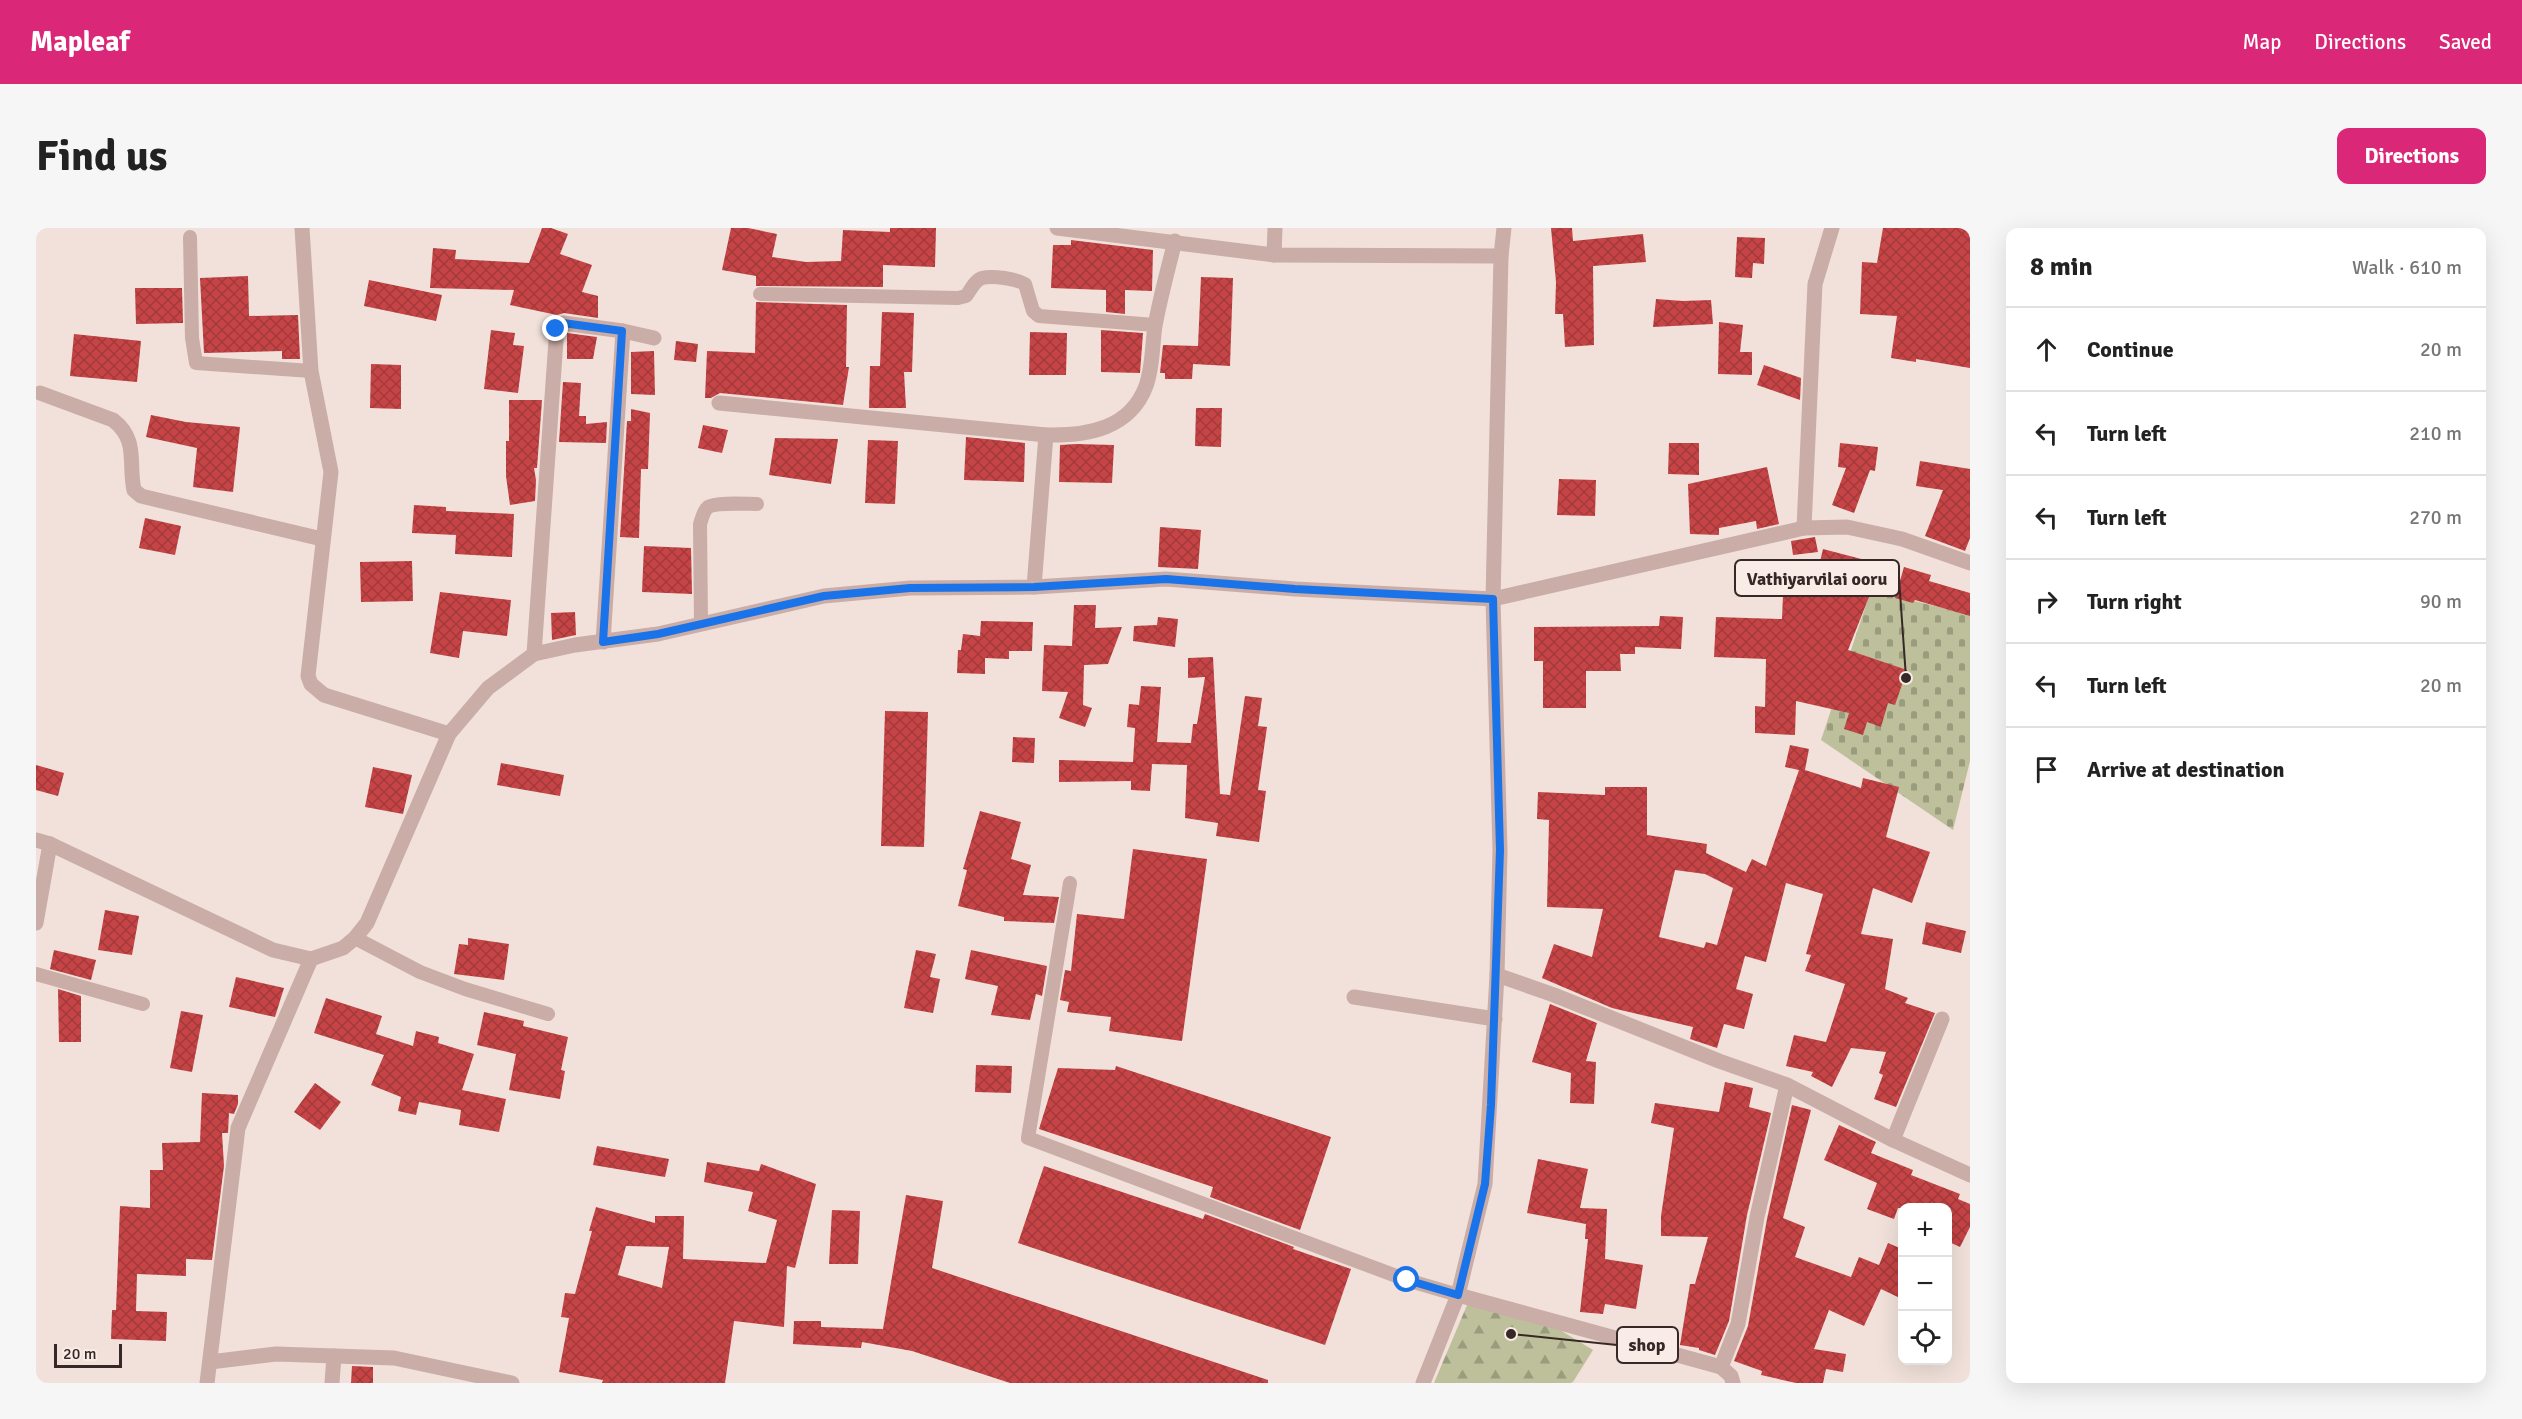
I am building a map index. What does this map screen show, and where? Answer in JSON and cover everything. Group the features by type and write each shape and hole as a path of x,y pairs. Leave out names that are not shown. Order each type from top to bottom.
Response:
{"street":[{"path":"302,228 311,370 331,472 307,669 311,684 324,695 448,734"},
{"path":"1057,228 1274,255 1501,256"},
{"path":"1274,255 1275,228"},
{"path":"1423,1383 1458,1295 1485,1184 1497,975 1500,850 1493,599 1501,256 1504,228"},
{"path":"1804,528 1815,284 1832,228"},
{"path":"719,404 1046,435 1071,436 1093,433 1129,413 1146,386 1155,325 1175,241"},
{"path":"534,654 557,326 563,323 654,338"},
{"path":"603,642 622,331"},
{"path":"40,393 113,420 123,428 129,438 134,490 141,496 322,539"},
{"path":"1034,587 1046,435"},
{"path":"36,923 43,842 273,950 311,959 343,948 367,923 448,734 488,688 534,654 575,645 658,634 824,596 910,588 1034,587 1166,579 1295,589 1493,599 1804,528 1847,527 1902,539 1970,563"},
{"path":"207,1383 232,1160 238,1128 311,959"},
{"path":"1497,975 1554,995 1719,1061 1787,1084 1893,1140 1970,1175"},
{"path":"1353,997 1495,1019"},
{"path":"1893,1140 1942,1019"},
{"path":"1721,1366 1738,1324 1757,1217 1787,1084"},
{"path":"1458,1295 1721,1366 1731,1377 1733,1383"},
{"path":"210,1362 276,1354 394,1358 512,1383"},
{"path":"332,1383 334,1356"}],"lane":[{"path":"190,237 192,338 196,363 311,370"},
{"path":"760,294 958,298 966,296 976,282 982,278 991,278 1025,284 1033,310 1040,316 1155,325"},
{"path":"701,624 700,524 703,514 708,507 716,505 757,504"},
{"path":"1070,883 1028,1138 1407,1280 1458,1295"},
{"path":"355,938 420,972 465,989 548,1014"},
{"path":"36,974 143,1004"}],"green space":[{"path":"1871,590 1970,615 1970,761 1953,830 1821,740"},
{"path":"1470,1298 1540,1318 1593,1350 1573,1382 1570,1383 1434,1383"}],"building":[{"path":"542,228 551,228 568,234 560,254 592,265 582,292 598,296 598,318 564,313 557,315 510,305 514,290 430,288 433,248 456,250 455,259 529,263"},
{"path":"731,228 748,228 777,234 772,257 806,262 841,261 843,230 890,232 890,228 936,228 935,267 883,265 883,287 756,286 756,276 722,270"},
{"path":"1551,228 1572,228 1573,241 1643,234 1646,262 1593,266 1594,345 1565,347 1563,314 1555,314 1556,282"},
{"path":"1883,228 1970,228 1970,368 1916,359 1916,362 1891,358 1897,316 1860,314 1862,262 1877,263"},
{"path":"1737,237 1765,238 1764,264 1753,263 1752,278 1735,277"},
{"path":"1071,240 1153,250 1152,291 1125,290 1125,314 1106,312 1106,290 1051,288 1053,245 1071,245"},
{"path":"248,276 249,316 298,315 300,359 282,359 282,351 204,353 200,278"},
{"path":"1201,277 1233,278 1230,366 1193,364 1192,379 1165,379 1165,373 1160,373 1163,345 1198,346"},
{"path":"369,280 442,295 436,321 364,306"},
{"path":"135,288 182,288 183,323 136,324"},
{"path":"1656,299 1711,300 1713,324 1653,327"},
{"path":"756,302 847,305 846,367 849,367 843,405 720,393 711,398 705,398 707,351 755,353"},
{"path":"882,312 914,313 912,372 904,372 906,408 869,408 870,366 880,366"},
{"path":"1719,322 1743,325 1740,352 1752,352 1752,375 1718,374"},
{"path":"491,330 515,333 513,345 524,346 518,393 484,389"},
{"path":"1101,330 1143,333 1140,373 1101,372"},
{"path":"1030,332 1067,333 1066,375 1029,375"},
{"path":"567,333 597,337 593,359 567,359"},
{"path":"74,334 141,341 137,382 70,376"},
{"path":"676,341 698,344 696,362 674,360"},
{"path":"654,351 655,395 631,394 631,352"},
{"path":"371,364 401,365 401,409 370,408"},
{"path":"1764,365 1801,378 1800,400 1757,385"},
{"path":"563,382 581,383 579,416 586,416 586,424 607,422 606,443 559,442"},
{"path":"509,400 542,400 537,468 534,468 535,501 510,505 506,476"},
{"path":"1196,408 1222,408 1221,447 1195,446"},
{"path":"631,409 650,413 648,469 641,469 639,538 620,537 627,421 631,421"},
{"path":"151,415 186,422 240,427 233,492 193,487 197,448 146,437"},
{"path":"703,425 728,430 722,453 698,448"},
{"path":"966,437 1025,443 1024,482 964,480"},
{"path":"775,438 838,439 831,484 769,475"},
{"path":"868,440 898,441 895,504 865,503"},
{"path":"1669,443 1699,443 1699,475 1668,474"},
{"path":"1840,443 1878,447 1875,471 1870,470 1854,513 1832,505 1846,468 1838,467"},
{"path":"1060,445 1114,445 1112,483 1059,482"},
{"path":"1920,461 1970,469 1970,538 1965,551 1925,536 1943,490 1916,486"},
{"path":"1767,467 1779,524 1757,529 1756,521 1719,528 1719,535 1690,534 1688,484"},
{"path":"1559,479 1596,480 1595,516 1557,515"},
{"path":"414,505 446,507 446,511 514,514 512,557 455,554 456,535 412,533"},
{"path":"145,518 181,526 175,555 139,548"},
{"path":"1160,527 1201,530 1198,569 1158,567"},
{"path":"1815,537 1818,552 1793,555 1791,541"},
{"path":"644,546 691,548 692,594 642,592"},
{"path":"1823,549 1869,561 1860,594 1869,597 1848,650 1907,670 1895,705 1888,703 1881,727 1867,722 1863,735 1844,729 1849,713 1796,701 1795,735 1755,733 1755,706 1765,707 1766,659 1714,657 1716,617 1782,619 1783,595 1812,596"},
{"path":"412,561 413,601 361,602 360,562"},
{"path":"1904,567 1931,575 1929,581 1970,593 1970,616 1915,600 1913,603 1895,598"},
{"path":"440,592 511,600 507,636 463,631 459,658 430,653"},
{"path":"1074,605 1096,605 1095,628 1122,627 1108,664 1084,665 1083,705 1092,708 1085,727 1059,718 1068,692 1042,691 1044,645 1072,646"},
{"path":"575,612 576,635 552,640 551,613"},
{"path":"1660,616 1683,617 1681,649 1635,647 1635,654 1620,654 1621,671 1586,671 1586,708 1543,708 1543,661 1534,661 1534,627 1659,626"},
{"path":"1158,617 1178,619 1175,647 1133,641 1134,626 1157,625"},
{"path":"981,621 1033,622 1032,651 1009,651 1009,659 985,658 985,674 957,673 958,650 961,650 963,634 980,636"},
{"path":"1213,657 1220,794 1230,795 1245,696 1262,698 1258,726 1267,727 1258,790 1266,791 1259,842 1216,836 1218,823 1185,818 1187,765 1152,764 1150,791 1131,790 1131,781 1059,782 1059,760 1133,762 1135,728 1127,727 1129,704 1139,705 1141,686 1161,687 1157,742 1191,743 1193,724 1197,724 1205,677 1188,678 1188,658"},
{"path":"885,711 928,712 924,847 881,846"},
{"path":"1013,737 1035,738 1034,763 1012,762"},
{"path":"1790,745 1809,749 1805,770 1861,788 1863,778 1899,787 1886,837 1930,852 1912,903 1873,888 1861,934 1893,939 1885,989 1908,998 1905,1003 1935,1013 1896,1107 1874,1099 1883,1075 1879,1073 1886,1052 1851,1048 1832,1087 1811,1076 1813,1072 1786,1066 1794,1035 1826,1042 1845,984 1805,971 1811,955 1806,954 1823,894 1786,883 1766,962 1745,956 1736,989 1753,994 1744,1029 1724,1024 1717,1048 1690,1039 1693,1027 1612,1008 1542,978 1554,944 1592,957 1603,909 1547,907 1549,820 1537,819 1538,792 1605,795 1605,787 1647,787 1647,835 1707,844 1706,853 1746,872 1752,859 1766,866 1799,770 1785,767","holes":["1675,870 1705,874 1733,888 1717,945 1706,942 1704,948 1659,937"]},
{"path":"501,763 564,775 560,796 497,785"},
{"path":"36,765 64,773 58,796 36,790"},
{"path":"373,767 412,775 403,814 365,807"},
{"path":"980,811 1021,822 1011,859 1031,865 1023,895 1059,897 1054,923 1004,921 1004,917 958,906 967,870 963,869"},
{"path":"1133,849 1207,859 1182,1041 1109,1031 1111,1017 1067,1012 1069,1002 1060,1000 1065,970 1071,971 1077,914 1124,919"},
{"path":"105,910 139,916 132,955 98,950"},
{"path":"1926,922 1966,931 1961,953 1922,944"},
{"path":"468,938 509,944 504,980 454,974 459,944 468,945"},
{"path":"54,950 96,960 91,980 50,969"},
{"path":"916,950 936,954 930,977 940,979 933,1013 904,1008"},
{"path":"971,950 1047,966 1042,996 1036,994 1030,1020 991,1015 998,986 965,979"},
{"path":"236,977 284,988 275,1017 229,1007"},
{"path":"58,989 81,996 81,1042 59,1042"},
{"path":"326,998 382,1016 376,1034 413,1046 416,1031 439,1037 438,1043 474,1054 462,1090 506,1099 499,1132 459,1125 461,1110 419,1102 416,1115 398,1111 401,1097 371,1085 384,1055 314,1033"},
{"path":"1550,1004 1597,1023 1586,1061 1596,1062 1594,1104 1570,1103 1571,1073 1532,1062"},
{"path":"181,1011 203,1015 192,1072 170,1068"},
{"path":"484,1012 524,1021 523,1026 568,1037 561,1070 565,1071 560,1099 509,1090 516,1054 477,1045"},
{"path":"976,1065 1012,1066 1011,1093 975,1092"},
{"path":"1116,1066 1331,1137 1300,1230 1210,1197 1213,1187 1039,1129 1058,1068 1115,1070"},
{"path":"1725,1082 1753,1088 1749,1107 1771,1113 1747,1215 1729,1321 1715,1355 1699,1350 1699,1348 1680,1345 1690,1284 1695,1284 1708,1237 1661,1236 1661,1216 1674,1128 1651,1123 1655,1103 1719,1112"},
{"path":"315,1083 341,1102 320,1130 294,1112"},
{"path":"202,1093 238,1095 238,1104 234,1114 229,1113 228,1133 222,1133 224,1166 212,1260 186,1259 186,1276 137,1274 136,1311 167,1312 166,1341 111,1339 112,1310 116,1310 120,1206 150,1208 150,1170 163,1170 162,1143 200,1142"},
{"path":"1792,1105 1811,1110 1783,1218 1805,1227 1795,1257 1851,1277 1859,1257 1879,1265 1888,1243 1898,1247 1898,1297 1881,1289 1864,1326 1829,1310 1814,1349 1846,1354 1843,1372 1826,1369 1823,1383 1796,1383 1761,1375 1762,1371 1734,1361 1748,1326 1767,1219"},
{"path":"1839,1125 1876,1142 1871,1153 1913,1170 1911,1175 1960,1194 1958,1199 1970,1204 1970,1227 1960,1247 1952,1243 1952,1203 1898,1203 1894,1219 1867,1209 1877,1183 1824,1160"},
{"path":"597,1146 669,1159 665,1177 593,1165"},
{"path":"1538,1159 1588,1169 1580,1208 1607,1209 1605,1259 1643,1265 1636,1309 1605,1304 1603,1314 1580,1312 1588,1239 1585,1239 1586,1224 1527,1213"},
{"path":"707,1162 759,1171 761,1164 816,1184 795,1268 787,1266 784,1327 734,1321 725,1383 602,1383 603,1380 559,1372 569,1318 561,1317 565,1293 575,1294 596,1207 655,1223 655,1216 684,1216 683,1259 766,1263 777,1220 748,1211 753,1192 704,1182","holes":["626,1246 669,1247 662,1288 618,1275"]},
{"path":"1044,1166 1203,1219 1205,1214 1351,1269 1325,1345 1018,1243"},
{"path":"906,1195 943,1201 932,1268 1268,1380 1268,1383 1010,1383 912,1351 862,1342 861,1348 793,1344 794,1321 821,1321 821,1327 883,1329"},
{"path":"832,1210 860,1211 858,1264 829,1264"},
{"path":"352,1366 373,1367 373,1383 351,1383"}],"place":[{"name":"Vathiyarvilai ooru","path":"1906,678"},
{"name":"shop","path":"1511,1334"}],"route":[{"path":"556,329 563,323 622,331 603,642 658,634 824,596 910,588 1034,587 1166,579 1295,589 1493,599 1500,850 1497,975 1485,1184 1458,1295 1407,1280"}]}
